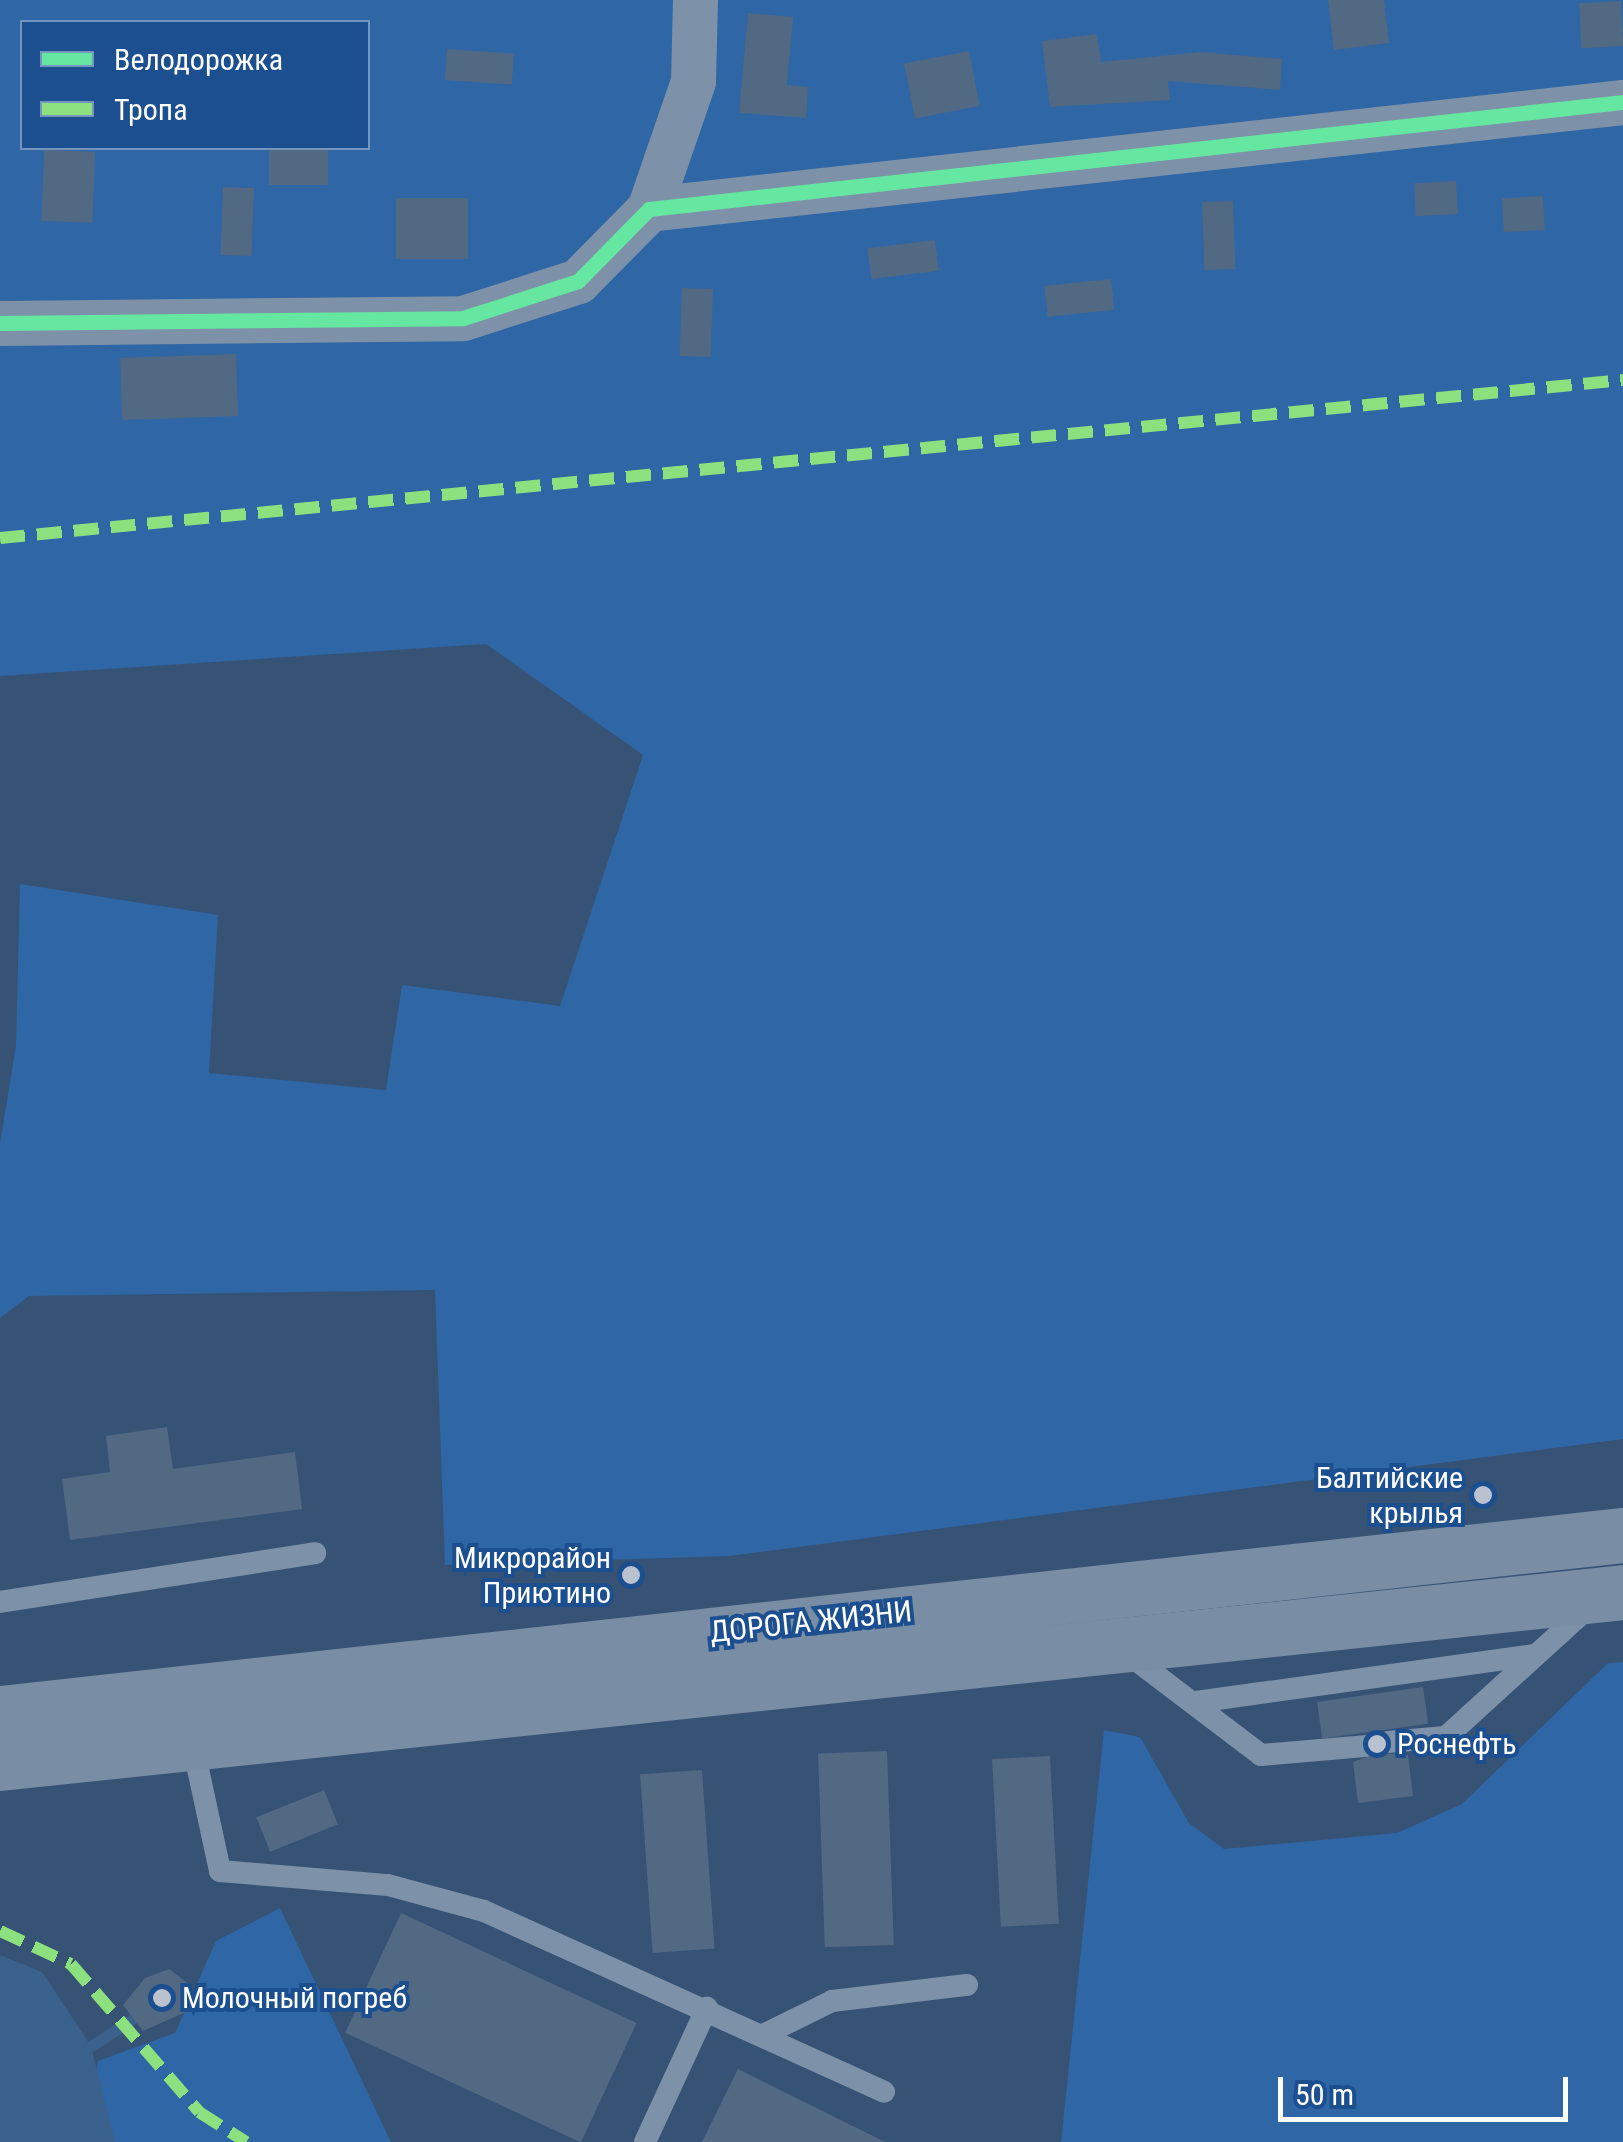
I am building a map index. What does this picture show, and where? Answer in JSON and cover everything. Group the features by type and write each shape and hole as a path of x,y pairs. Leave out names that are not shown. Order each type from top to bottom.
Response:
{"main road":[{"name":"ДОРОГА ЖИЗНИ","path":"1,1722 1623,1535"},
{"name":"ДОРОГА ЖИЗНИ","path":"1,1722 193,1746 1613,1593"}],"street":[{"path":"0,323 463,318 578,281 649,209 693,82 695,0"},
{"path":"649,209 1623,102"}],"lane":[{"path":"0,1602 315,1554"},
{"path":"1116,1647 1196,1702 1261,1754 1377,1744 1446,1736 1535,1655 1613,1593"},
{"path":"1196,1702 1535,1655"},
{"path":"193,1746 220,1871 388,1885 484,1911 708,2008 884,2092"},
{"path":"763,2035 832,2001 966,1984"},
{"path":"645,2142 708,2008"}],"shaded area":[{"path":"0,0 1623,0 1623,1439 730,1556 445,1565 435,1290 29,1296 0,1318 0,1144 16,1045 20,884 218,915 209,1073 386,1090 402,985 560,1006 643,755 486,644 0,676"},
{"path":"1623,1662 1623,2142 1061,2142 1104,1730 1140,1737 1189,1823 1224,1849 1397,1833 1462,1804 1608,1663"},
{"path":"280,1908 391,2142 115,2142 95,2082 98,2061 175,2033 216,1941"},
{"path":"0,1955 42,1972 91,2046 115,2142 0,2142"}],"building":[{"path":"1328,0 1384,0 1389,43 1334,50"},
{"path":"1621,1 1623,46 1581,48 1579,3"},
{"path":"748,13 793,17 787,85 808,87 806,118 739,113"},
{"path":"1097,34 1101,62 1201,52 1282,59 1280,90 1168,81 1170,100 1050,107 1042,41"},
{"path":"447,49 514,54 512,85 445,80"},
{"path":"969,51 980,106 915,119 904,64"},
{"path":"44,150 95,152 92,223 42,221"},
{"path":"269,150 328,150 328,185 269,185"},
{"path":"1456,181 1458,214 1416,216 1414,183"},
{"path":"223,187 254,188 252,256 221,255"},
{"path":"1543,196 1545,230 1504,232 1502,198"},
{"path":"396,198 468,198 468,259 396,259"},
{"path":"1233,201 1235,269 1204,270 1202,202"},
{"path":"935,240 939,271 871,279 868,248"},
{"path":"1111,279 1114,310 1048,317 1044,286"},
{"path":"682,288 713,289 711,357 680,356"},
{"path":"236,354 238,416 122,420 120,358"},
{"path":"167,1427 173,1469 295,1452 302,1509 70,1540 62,1479 110,1472 106,1436"},
{"path":"1423,1687 1428,1724 1322,1739 1317,1702"},
{"path":"887,1751 894,1945 825,1947 818,1753"},
{"path":"1378,1753 1408,1755 1413,1796 1358,1803 1353,1762"},
{"path":"1050,1756 1059,1924 1001,1927 992,1759"},
{"path":"702,1770 714,1949 653,1953 640,1774"},
{"path":"324,1790 338,1824 270,1852 256,1817"},
{"path":"401,1913 637,2023 581,2142 345,2033"},
{"name":"Молочный погреб","path":"169,1969 190,1985 188,2011 143,2031 123,2005 145,1978"},
{"path":"738,2069 885,2142 702,2142"}],"waterway":[{"path":"91,2046 133,2019"}],"marked path":[{"path":"0,538 1623,380"},
{"path":"0,1931 71,1964 199,2112 246,2142"}],"cycle path":[{"path":"0,323 463,318 578,281 649,209 1623,102"}],"place":[{"name":"Балтийские крылья","path":"1483,1495"},
{"name":"Микрорайон Приютино","path":"631,1575"},
{"name":"Роснефть","path":"1377,1744"},
{"name":"Молочный погреб","path":"162,1998"}]}
